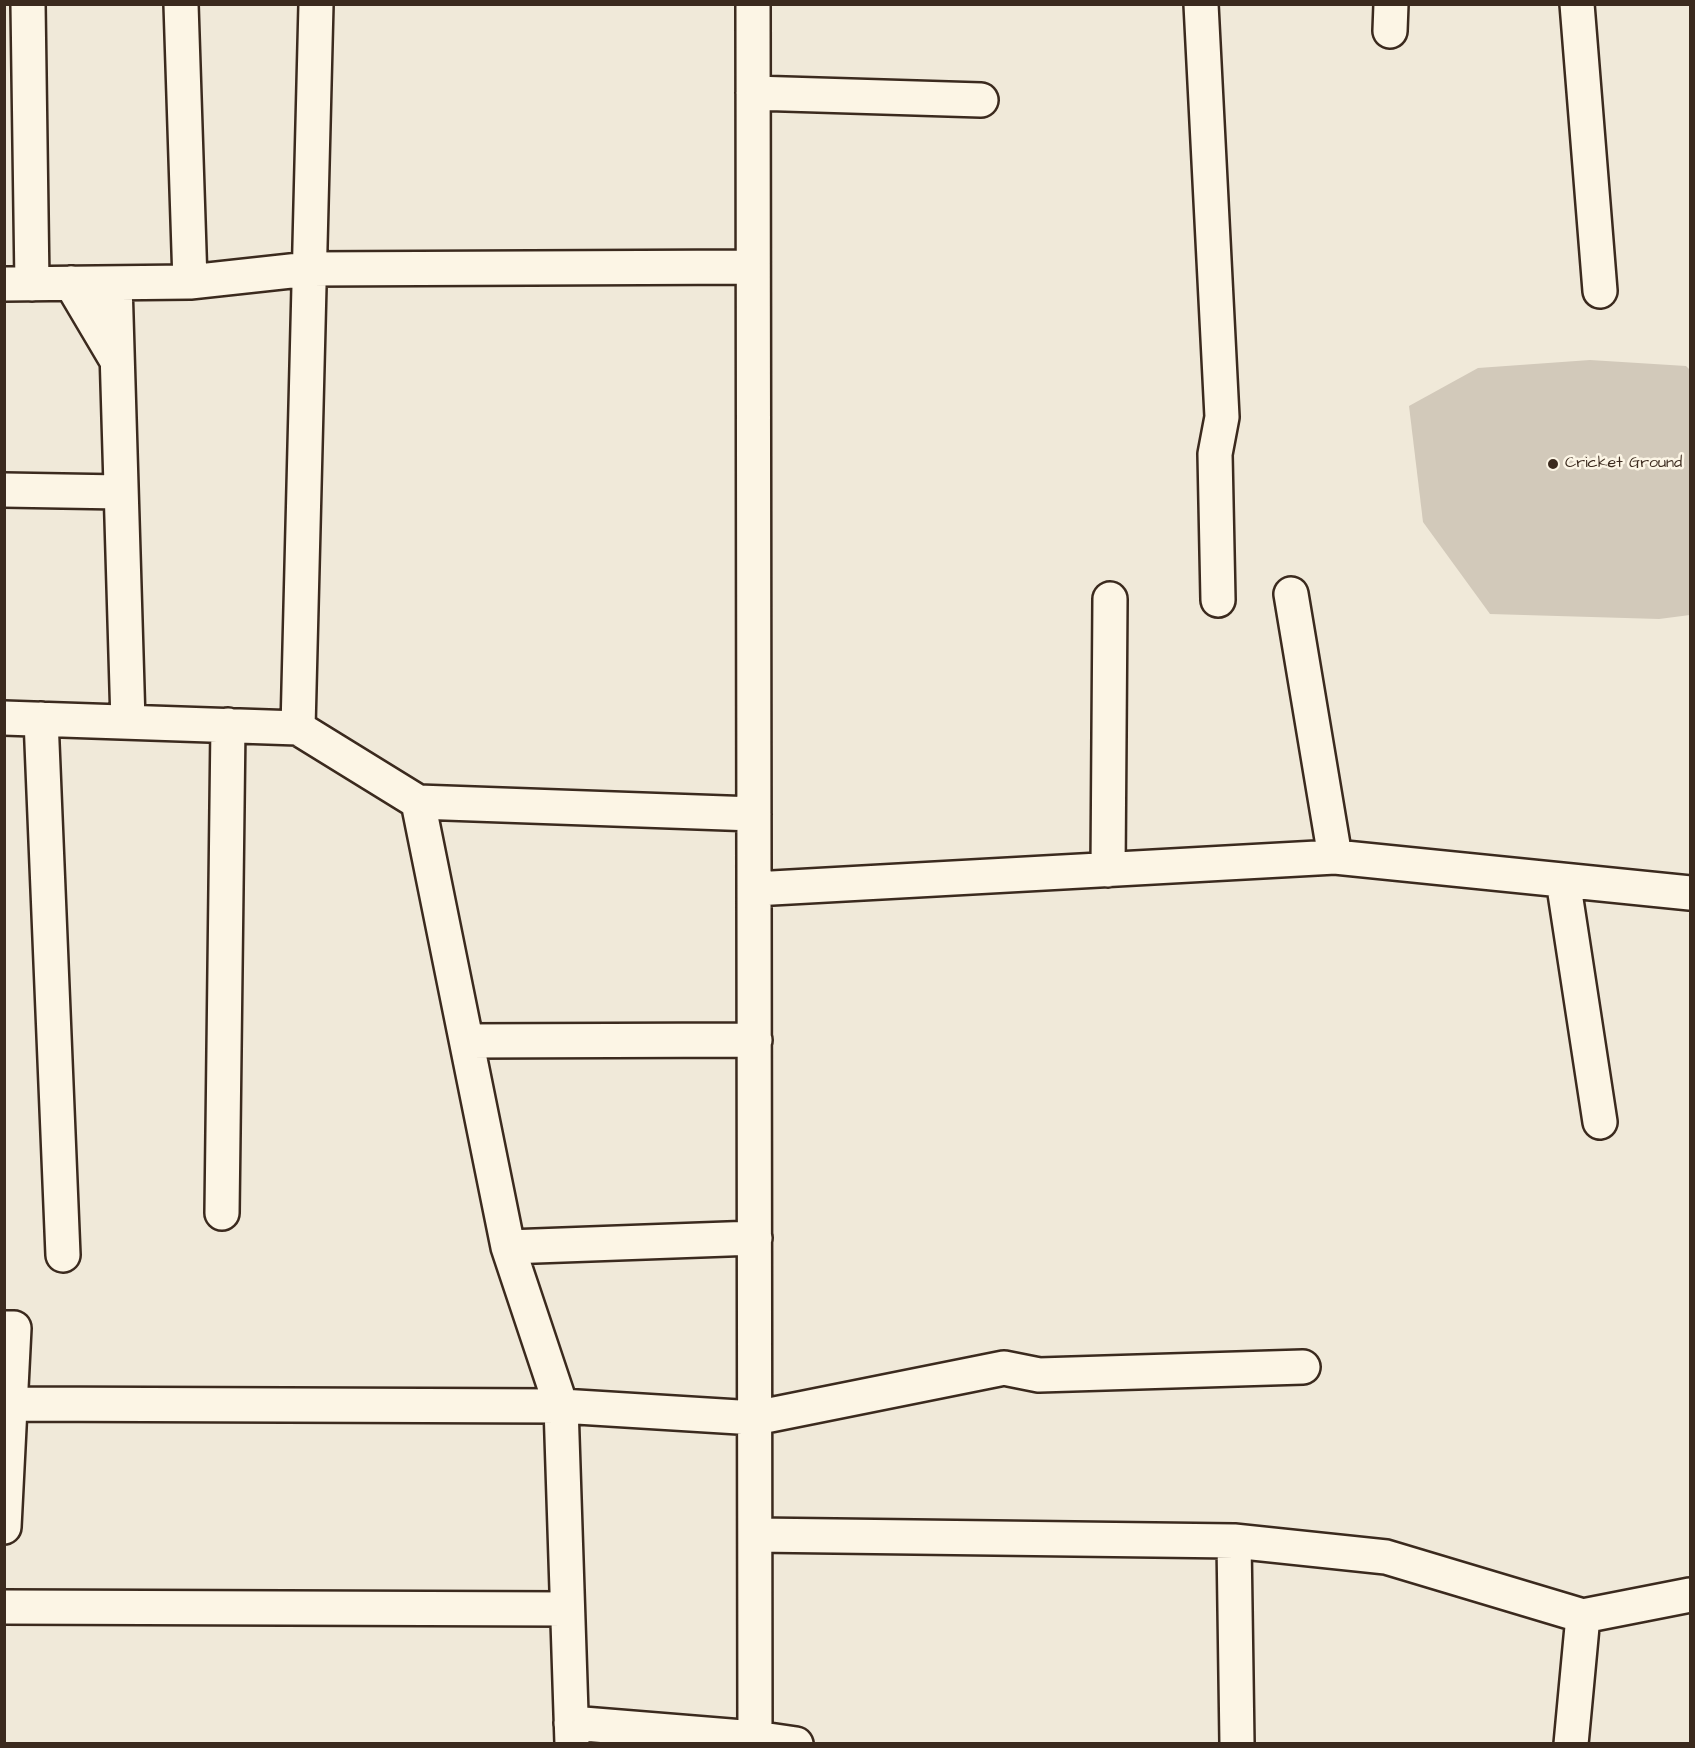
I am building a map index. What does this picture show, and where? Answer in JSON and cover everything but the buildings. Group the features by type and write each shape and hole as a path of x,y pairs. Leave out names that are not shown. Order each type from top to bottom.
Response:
{"street":[{"path":"28,4 18,284 190,282 309,269 753,267"},
{"path":"181,4 190,282"},
{"path":"298,728 316,4"},
{"path":"753,4 755,1741"},
{"path":"1201,4 1222,417 1215,454 1218,600"},
{"path":"1577,4 1600,291"},
{"path":"753,93 981,100"},
{"path":"71,283 117,360"},
{"path":"115,283 128,722"},
{"path":"4,490 121,492"},
{"path":"1291,594 1335,857"},
{"path":"1108,870 1110,599"},
{"path":"4,718 298,728 418,802 754,814"},
{"path":"40,719 63,1255"},
{"path":"222,1213 228,725"},
{"path":"418,802 508,1247 561,1406 571,1733 796,1743"},
{"path":"754,889 1335,857 1690,893"},
{"path":"1563,880 1600,1122"},
{"path":"467,1041 754,1040"},
{"path":"508,1247 755,1238"},
{"path":"4,1328 14,1328 4,1527"},
{"path":"10,1404 561,1406 755,1418 1004,1368 1039,1376 1303,1367"},
{"path":"755,1535 1234,1541 1386,1557 1583,1616 1690,1595"},
{"path":"1234,1541 1237,1743"},
{"path":"4,1607 567,1609"},
{"path":"1571,1743 1583,1616"}],"shaded area":[{"name":"Cricket Ground","path":"1590,360 1686,366 1690,370 1690,615 1659,619 1490,614 1423,522 1409,406 1478,368"}],"place":[{"name":"Cricket Ground","path":"1553,464"}]}
